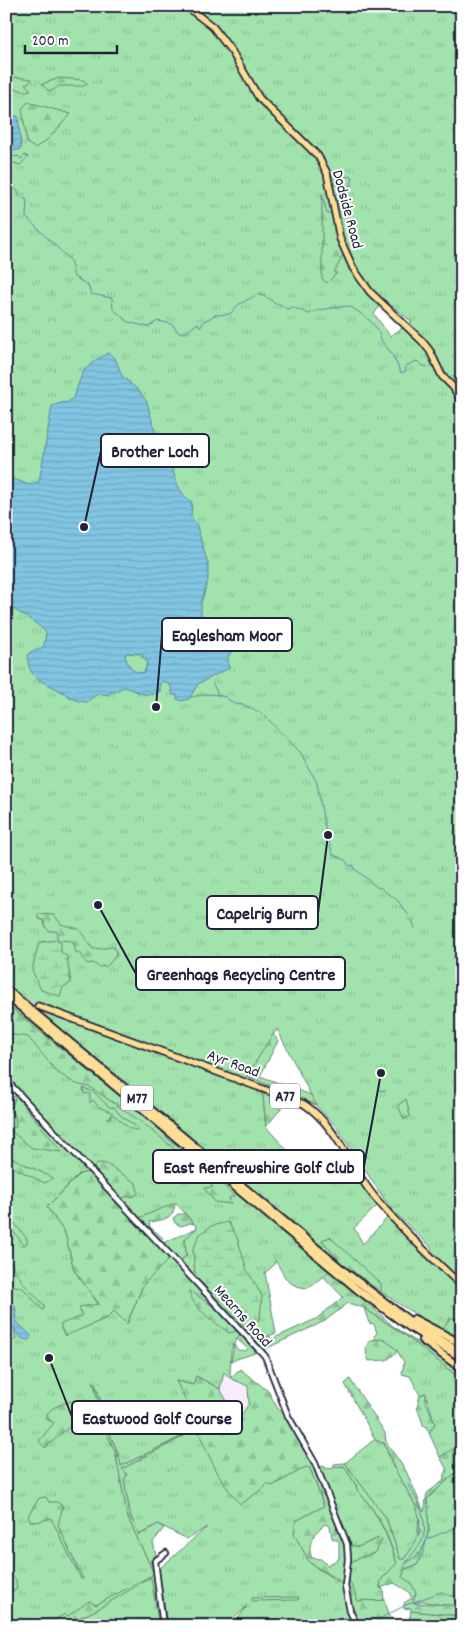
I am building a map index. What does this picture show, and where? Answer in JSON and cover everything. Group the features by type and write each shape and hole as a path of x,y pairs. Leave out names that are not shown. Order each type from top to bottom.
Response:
{"highway":[{"name":"M77","path":"6,989 366,1289 415,1325 462,1352"},
{"name":"M77","path":"6,995 334,1270 412,1329 462,1358"},
{"path":"334,1270 384,1313 462,1369"},
{"path":"366,1289 411,1318 462,1344"}],"main road":[{"name":"Dodside Road","path":"186,6 213,27 232,52 259,98 318,156 327,173 340,240 352,268 370,292 422,341 430,351 442,376 453,387 462,401"},
{"name":"Ayr Road","path":"38,1006 304,1104 326,1122 377,1200 462,1286"}],"street":[{"name":"Mearns Road","path":"6,1080 265,1356 288,1416 314,1463 347,1544 349,1551 345,1586 350,1611 357,1626"},
{"path":"163,1626 155,1561 166,1554"}],"shaded area":[{"path":"224,1371 230,1378 248,1386 249,1404 240,1416 231,1408 220,1389"}],"green space":[{"path":"6,6 462,6 462,1280 455,1274 453,1281 462,1289 462,1339 414,1314 340,1263 308,1288 290,1283 275,1260 274,1265 265,1273 276,1333 252,1343 241,1332 231,1350 230,1378 224,1372 220,1389 196,1376 193,1385 176,1381 180,1388 272,1486 307,1466 310,1468 324,1506 296,1521 310,1563 343,1585 346,1607 354,1626 233,1626 247,1606 227,1626 167,1626 159,1569 207,1527 187,1539 158,1524 139,1535 130,1514 122,1469 195,1430 121,1466 106,1425 99,1394 94,1383 104,1428 115,1451 128,1518 155,1575 152,1577 159,1626 70,1626 70,1622 96,1610 128,1590 59,1626 6,1626 6,1102 16,1095 88,1172 79,1174 47,1207 65,1233 74,1270 99,1305 91,1324 107,1318 114,1311 127,1324 143,1285 170,1258 176,1264 186,1256 185,1239 197,1227 176,1203 139,1218 6,1077","holes":["384,300 412,322 390,336 374,314","277,1029 316,1105 336,1126 390,1208 432,1248 427,1254 388,1217 363,1244 354,1228 378,1205 344,1157 308,1173 266,1127 263,1096 259,1089 243,1083"]},
{"path":"6,76 11,80 16,77 32,79 25,84 31,90 25,91 8,87"},
{"path":"60,78 83,80 88,84 84,86 58,86 54,90 48,91 42,84"},
{"path":"28,102 71,114 47,140 35,148 27,143 22,109"},
{"path":"25,155 28,157 20,165 11,162 9,166 13,172 9,178 6,176 6,158 18,156 21,159"},
{"path":"332,175 353,177 351,186 332,184"},
{"path":"322,194 327,214 334,213 343,255 334,273 337,273 327,283 322,279"},
{"path":"127,653 141,653 147,662 145,671 142,673 134,672 127,664 125,655"},
{"path":"38,914 54,915 61,924 79,929 93,949 114,947 117,955 107,966 99,967 93,963 87,964 80,952 76,953 73,941 57,940 57,931 49,931 44,921 38,918"},
{"path":"57,940 61,942 61,952 67,957 71,983 63,987 60,996 41,990 32,970 39,942"},
{"path":"6,1004 157,1126 170,1141 179,1146 181,1153 185,1153 195,1163 200,1172 216,1178 234,1196 229,1198 231,1204 215,1202 204,1188 213,1187 170,1145 140,1121 90,1087 76,1084 57,1072 28,1037 6,1034"},
{"path":"273,1034 278,1041 260,1076 311,1095 316,1105 247,1076"},
{"path":"83,1088 94,1092 109,1107 114,1107 119,1114 138,1128 138,1131 129,1128 114,1115 108,1119 113,1113 99,1107 93,1100 90,1103 90,1094 84,1093"},
{"path":"259,1089 287,1101 266,1127 263,1096"},
{"path":"16,1096 62,1152 32,1148 11,1131 6,1133 6,1129 16,1127 15,1115 10,1111"},
{"path":"406,1099 410,1116 404,1120 398,1105"},
{"path":"6,1155 53,1178 45,1183 6,1164"},
{"path":"97,1163 106,1164 136,1183 138,1192 135,1196 120,1198 93,1171"},
{"path":"88,1172 170,1258 143,1285 127,1324 114,1311 107,1318 65,1336 61,1329 61,1324 82,1316 79,1307 99,1304 74,1270 65,1233 47,1207 80,1174"},
{"path":"175,1203 170,1216 163,1220 149,1222 150,1227 163,1238 160,1241 139,1218"},
{"path":"6,1212 27,1239 27,1243 24,1245 6,1222"},
{"path":"178,1214 185,1214 194,1224 190,1223 181,1226 175,1223 173,1218"},
{"path":"228,1222 237,1237 247,1270 262,1296 260,1319 247,1329 195,1276 193,1249 200,1234 211,1226"},
{"path":"197,1228 185,1239 186,1256 180,1261 163,1243"},
{"path":"330,1237 381,1284 381,1292 340,1262 322,1240"},
{"path":"6,1256 24,1284 45,1306 43,1310 22,1287 6,1285"},
{"path":"330,1270 393,1326 462,1373 462,1380 405,1335 364,1308 348,1303 325,1321 263,1350 255,1341 269,1336 272,1339 316,1319 343,1297 323,1276"},
{"path":"189,1290 226,1315 237,1331 229,1333 199,1309"},
{"path":"6,1299 14,1305 16,1310 10,1310 16,1339 6,1344"},
{"path":"364,1308 405,1335 462,1380 462,1609 422,1601 414,1603 413,1600 416,1593 401,1577 405,1569 417,1565 429,1530 427,1499 455,1473 453,1450 440,1457 429,1433 435,1423 425,1393 420,1395 410,1376 402,1374 404,1362 397,1351 385,1339 375,1340 374,1336 377,1333 374,1324 369,1323"},
{"path":"450,1318 459,1320 454,1327 462,1333 462,1339 442,1330"},
{"path":"241,1332 261,1351 231,1361 234,1345 238,1350 245,1351 248,1349 237,1339"},
{"path":"385,1339 398,1351 387,1360 369,1361 366,1350 370,1340"},
{"path":"240,1369 268,1391 278,1409 286,1414 312,1464 345,1543 358,1547 379,1538 382,1539 376,1552 354,1560 348,1566 348,1578 358,1601 384,1600 392,1621 384,1626 360,1626 352,1611 346,1589 341,1582 310,1563 294,1534 296,1521 324,1506 310,1468 306,1467 272,1486 267,1483 264,1488 240,1504 219,1475 176,1381 193,1385 196,1376 220,1389 231,1408 240,1416 249,1404 248,1386 230,1378","holes":["325,1524 330,1526 332,1538 339,1541 339,1559 327,1565 321,1559 312,1558 310,1548 312,1539 317,1531"]},
{"path":"350,1379 385,1433 386,1442 406,1471 424,1512 427,1493 442,1482 447,1470 440,1457 453,1449 455,1473 427,1499 428,1525 424,1549 417,1565 405,1569 402,1577 411,1583 416,1593 413,1600 414,1603 450,1605 462,1609 462,1616 411,1611 411,1608 404,1609 404,1603 412,1598 408,1591 394,1583 380,1588 381,1580 397,1563 390,1543 377,1515 357,1490 356,1485 344,1466 334,1467 334,1464 345,1463 386,1518 400,1559 404,1559 418,1536 419,1517 416,1507 394,1468 384,1443 376,1441 345,1384"},
{"path":"94,1382 106,1425 121,1466 195,1430 122,1469 127,1474 124,1480 130,1514 139,1535 158,1524 164,1528 153,1542 156,1555 150,1561 155,1572 159,1569 167,1626 159,1626 151,1577 96,1610 70,1622 70,1626 43,1626 41,1622 44,1619 50,1622 65,1614 68,1616 89,1601 96,1605 154,1574 128,1518 115,1451 104,1428"},
{"path":"426,1393 426,1402 435,1423 429,1433 426,1426 424,1427 417,1407 420,1395"},
{"path":"76,1400 86,1400 94,1408 95,1416 71,1425 45,1448 39,1441 54,1423 45,1418 47,1414 58,1406"},
{"path":"375,1439 384,1443 393,1467 408,1489 419,1514 417,1543 403,1560 400,1559 386,1518 345,1463"},
{"path":"323,1466 328,1469 344,1466 356,1485 357,1490 376,1515 385,1533 397,1563 381,1580 380,1588 383,1589 384,1600 358,1602 348,1578 347,1567 354,1560 376,1552 379,1538 358,1547 351,1545 319,1468"},
{"path":"46,1497 49,1502 57,1502 63,1506 58,1525 83,1579 81,1579 51,1518 37,1522 30,1521 28,1516 39,1498"},
{"path":"6,1569 16,1580 17,1589 12,1592 9,1590"},
{"path":"299,1597 298,1600 252,1601 252,1598"},
{"path":"411,1611 462,1616 462,1626 408,1626"}],"water":[{"path":"18,116 21,149 6,153 6,117"},
{"path":"108,353 115,358 122,376 139,391 147,402 155,432 169,453 169,461 179,488 186,498 192,502 191,517 196,523 208,564 208,580 201,603 201,614 208,627 219,639 228,640 233,633 238,641 228,657 229,668 198,684 189,699 182,701 177,699 177,695 173,695 171,686 163,681 160,684 160,692 157,690 158,693 149,695 124,687 110,692 108,695 96,695 87,702 78,701 70,697 34,676 29,668 27,657 30,652 44,646 46,633 33,622 6,605 6,476 29,485 39,482 52,406 64,402 67,403 73,398 83,372 93,362","holes":["127,653 141,654 147,662 145,671 138,673 130,667 125,655"]},
{"path":"13,1308 16,1310 17,1322 31,1336 29,1340 20,1337 15,1330 10,1310"}],"waterway":[{"path":"6,181 18,191 19,196 27,200 26,217 70,260 74,277 88,285 91,294 112,298 113,309 128,322 148,327 158,321 172,324 178,332 185,333 198,323 199,326 202,326 203,322 215,315 230,314 238,305 258,294 287,309 293,307 309,314 323,309 349,306 365,316 374,325 401,373 406,371 405,366 417,361 423,366 434,367"},
{"path":"442,368 448,376 462,378"},
{"path":"213,684 218,695 225,697 235,704 244,705 263,714 301,753 317,783 324,824 333,855 345,860 349,866 354,865 354,868 378,888 380,887 397,900 408,915"},
{"path":"191,697 209,694 218,695"},
{"path":"412,920 415,928"},
{"path":"378,1090 385,1091"},
{"path":"6,1277 11,1283"},
{"path":"408,1485 422,1512 425,1526 422,1541 405,1564 420,1553 427,1539 462,1525"},
{"path":"378,1626 380,1624 379,1619 406,1605 441,1592 450,1596 462,1595"}],"tunnel":[{"path":"21,1002 38,1006"}],"place":[{"name":"Brother Loch","path":"84,527"},
{"name":"Eaglesham Moor","path":"156,707"},
{"name":"Capelrig Burn","path":"328,835"},
{"name":"Greenhags Recycling Centre","path":"98,905"},
{"name":"East Renfrewshire Golf Club","path":"381,1073"},
{"name":"Eastwood Golf Course","path":"49,1358"}]}
